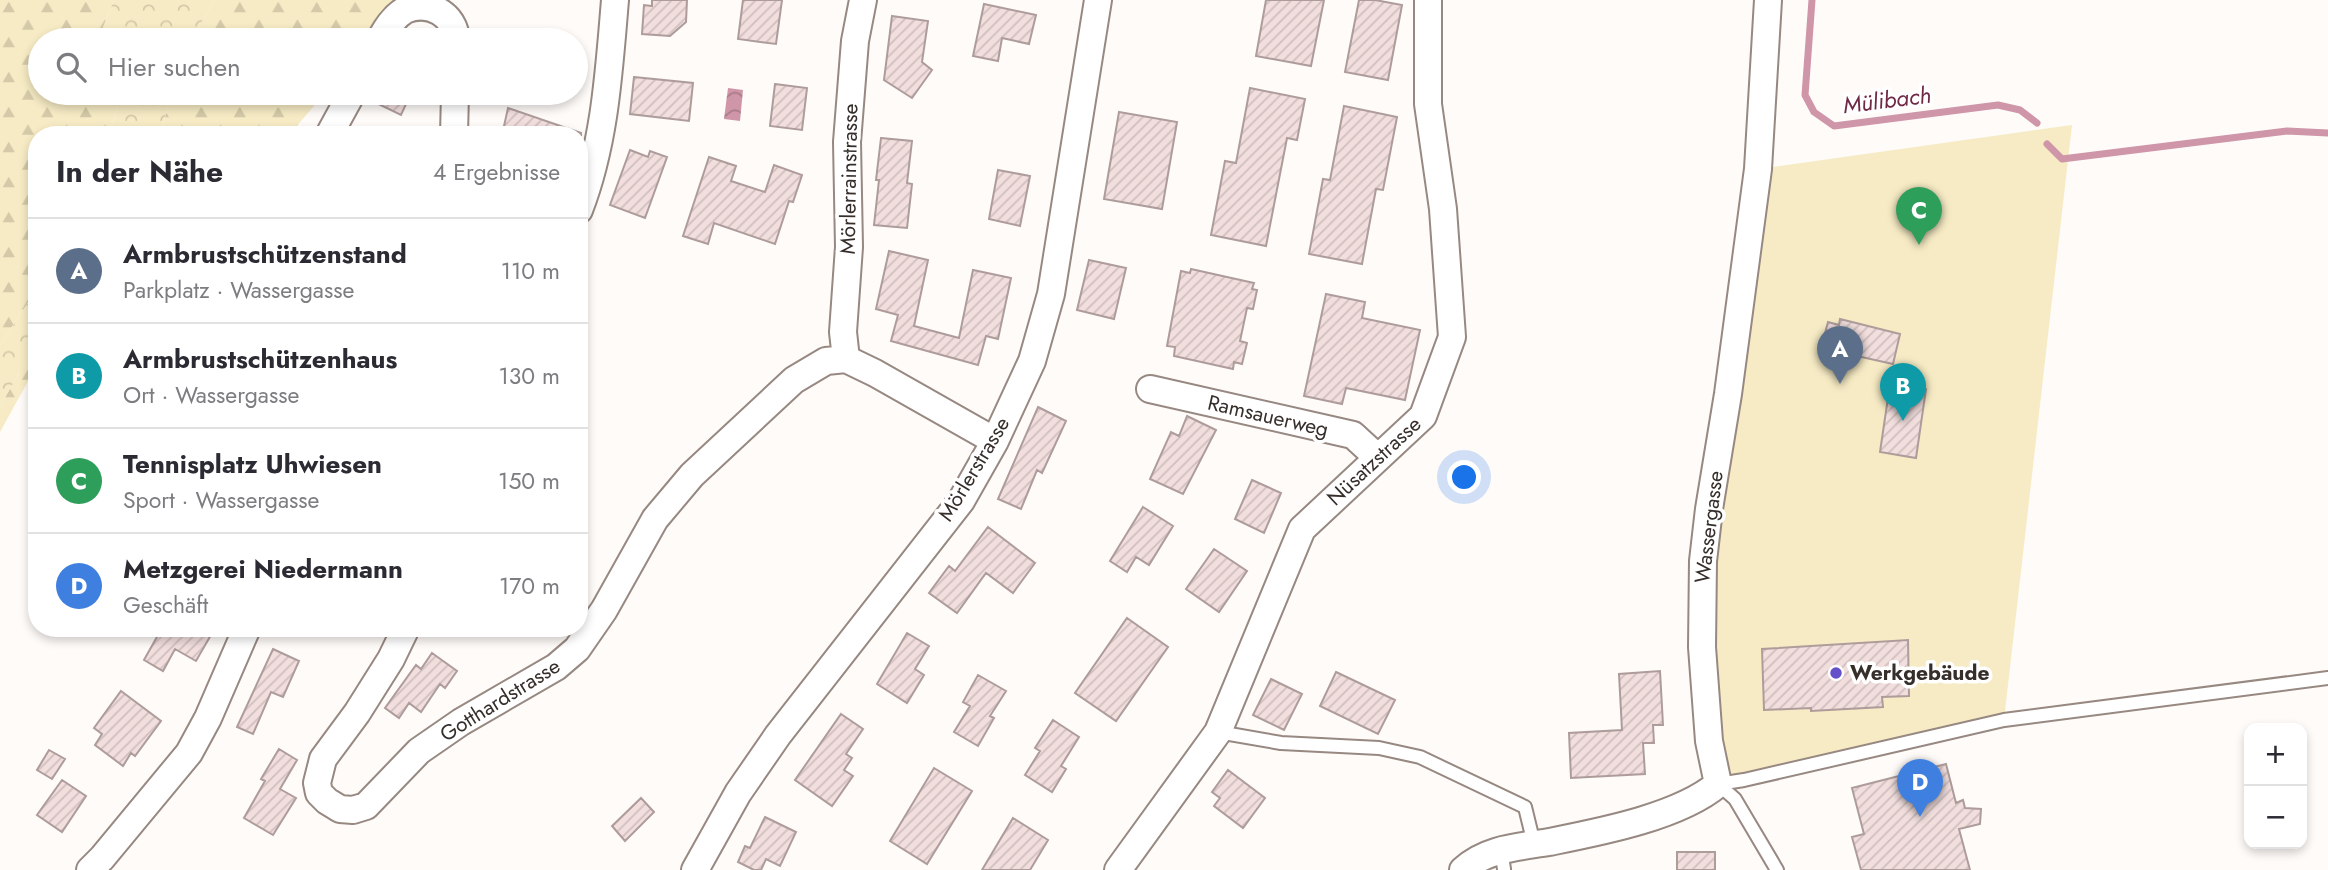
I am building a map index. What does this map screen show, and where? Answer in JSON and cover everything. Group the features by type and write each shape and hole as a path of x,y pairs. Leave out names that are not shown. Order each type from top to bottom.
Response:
{"street":[{"path":"588,180 598,146 615,0"},
{"name":"Mörlerrainstrasse","path":"846,359 843,332 849,247 847,142 855,41 863,0"},
{"name":"Mörlerstrasse","path":"695,870 738,793 771,745 961,501 995,441 1032,361 1051,294 1098,0"},
{"name":"Nüsatzstrasse","path":"1118,870 1218,733 1301,529 1423,416 1452,337 1443,209 1428,104 1428,0"},
{"name":"Wassergasse","path":"1717,784 1709,741 1702,647 1703,561 1758,169 1768,0"},
{"path":"388,28 395,17 418,4 438,4 450,18 453,28"},
{"path":"334,126 345,105"},
{"path":"454,126 455,105"},
{"path":"846,359 995,441"},
{"name":"Gotthardstrasse","path":"588,633 655,519 692,475 794,380 826,361 846,359"},
{"name":"Ramsauerweg","path":"1150,389 1353,435 1378,458"},
{"path":"90,870 189,752 208,718 243,637"},
{"name":"Gotthardstrasse","path":"402,637 357,713 323,759 317,783 319,793 340,809 354,810 366,806 419,751 461,722 556,667 577,649 585,637"},
{"path":"1463,870 1481,856 1502,859 1534,844 1594,833 1652,816 1690,802 1717,784"}],"lane":[{"path":"1717,784 2004,720 2328,678"},
{"path":"1218,733 1281,743 1380,748 1420,757 1525,807 1534,844"},
{"path":"1717,784 1735,799 1777,870"}],"green space":[{"path":"0,0 114,0 103,28 28,28 28,105 119,105 111,126 28,126 28,303 0,345"},
{"path":"114,0 215,0 198,28 103,28"},
{"path":"215,0 404,0 380,28 198,28"},
{"path":"119,105 169,105 163,126 111,126"},
{"path":"169,105 315,105 297,126 163,126"},
{"path":"2072,125 2004,720 1719,778 1702,647 1758,169"},
{"path":"28,303 28,358 0,406 0,345"},
{"path":"28,358 28,381 0,432 0,406"}],"water":[{"path":"728,88 743,90 740,121 724,119"}],"building":[{"path":"652,0 687,0 686,22 670,36 642,34 644,5 652,6"},
{"path":"743,0 782,0 776,44 738,39"},
{"path":"1266,0 1324,0 1311,66 1256,56"},
{"path":"1359,0 1402,5 1388,80 1345,72"},
{"path":"984,4 1036,15 1029,44 1002,38 998,61 973,56"},
{"path":"892,16 928,21 922,62 932,70 912,98 884,80"},
{"path":"634,77 693,83 689,121 630,114"},
{"path":"775,84 807,88 802,130 770,126"},
{"path":"1250,88 1305,99 1297,140 1287,138 1266,246 1211,235 1225,161 1236,163"},
{"path":"380,105 406,105 401,115"},
{"path":"1344,106 1397,117 1383,190 1376,189 1362,264 1309,254 1323,179 1330,180"},
{"path":"508,108 561,126 504,126"},
{"path":"1119,112 1177,122 1162,209 1104,199"},
{"path":"881,138 912,141 907,183 912,184 907,228 874,225"},
{"path":"630,150 648,157 650,151 667,157 645,218 610,205"},
{"path":"709,157 736,166 731,181 765,192 774,165 802,175 793,202 789,201 775,244 714,223 708,244 683,236"},
{"path":"998,170 1030,176 1020,226 989,219"},
{"path":"889,251 928,260 914,326 959,338 973,270 1011,278 998,339 986,336 978,365 891,341 898,315 876,309"},
{"path":"1089,260 1126,268 1114,319 1077,310"},
{"path":"1191,269 1254,283 1252,289 1257,290 1253,309 1247,308 1240,341 1247,343 1242,364 1234,362 1233,369 1174,356 1175,347 1167,346 1181,271 1190,273"},
{"path":"1326,294 1365,302 1362,318 1420,330 1405,400 1346,388 1342,404 1304,396"},
{"path":"1840,319 1900,334 1893,364 1821,348 1828,322 1839,325"},
{"path":"1890,384 1926,389 1916,458 1880,452"},
{"path":"1038,407 1066,421 1042,473 1037,470 1021,509 998,499"},
{"path":"1187,416 1216,430 1183,494 1150,479 1171,432 1179,436"},
{"path":"1252,480 1281,493 1264,533 1235,519"},
{"path":"1143,507 1173,526 1149,565 1136,557 1127,572 1110,561"},
{"path":"988,527 1035,563 1013,593 986,573 957,613 929,593 949,566 955,571"},
{"path":"1214,549 1247,571 1219,612 1186,589"},
{"path":"1127,618 1168,647 1116,721 1075,693"},
{"path":"907,633 929,646 915,669 924,675 907,703 877,684"},
{"path":"157,637 210,637 196,661 175,649 163,671 144,660"},
{"name":"Werkgebäude","path":"1908,640 1909,696 1882,697 1883,707 1811,711 1811,708 1764,710 1762,649"},
{"path":"273,649 299,661 283,697 271,692 253,734 237,727"},
{"path":"432,653 457,671 445,688 440,684 421,712 409,703 399,718 385,708 416,665 421,669"},
{"path":"1660,671 1663,725 1653,725 1654,743 1643,743 1645,774 1571,778 1569,733 1622,730 1619,674"},
{"path":"1336,672 1395,700 1378,734 1320,706"},
{"path":"978,675 1006,691 990,716 994,718 978,746 954,732 970,706 963,702"},
{"path":"1271,679 1302,694 1284,730 1253,715"},
{"path":"121,691 161,721 135,756 131,753 123,766 95,745 102,734 94,728"},
{"path":"841,714 863,729 846,754 852,758 844,770 853,776 832,806 795,780"},
{"path":"1053,720 1079,737 1061,766 1066,769 1052,792 1025,775 1040,751 1035,748"},
{"path":"279,749 297,760 280,789 296,798 273,835 244,818 265,781 261,779"},
{"path":"49,750 65,759 52,779 37,770"},
{"path":"1946,764 1956,803 1963,800 1965,808 1981,809 1980,824 1959,829 1970,870 1861,870 1852,837 1864,834 1852,788"},
{"path":"934,768 972,791 927,864 890,841"},
{"path":"1228,770 1265,798 1243,828 1214,806 1220,798 1212,792"},
{"path":"62,780 86,796 62,832 37,815"},
{"path":"641,798 654,812 625,841 612,826"},
{"path":"765,817 796,832 780,866 766,859 761,870 754,870 738,862 745,846 750,848"},
{"path":"1013,818 1048,840 1030,870 982,870"},
{"path":"1677,852 1715,852 1715,870 1677,870"}],"waterway":[{"name":"Mülibach","path":"1812,0 1805,95 1814,112 1834,126 1998,105 2020,110 2037,123"},
{"name":"Mülibach","path":"2047,144 2062,159 2287,131 2328,133"}],"place":[{"name":"Tennisplatz Uhwiesen","path":"1919,245"},
{"name":"Armbrustschützenstand","path":"1840,384"},
{"name":"Armbrustschützenhaus","path":"1903,421"},
{"name":"Werkgebäude","path":"1836,673"},
{"name":"Metzgerei Niedermann","path":"1920,817"}]}
